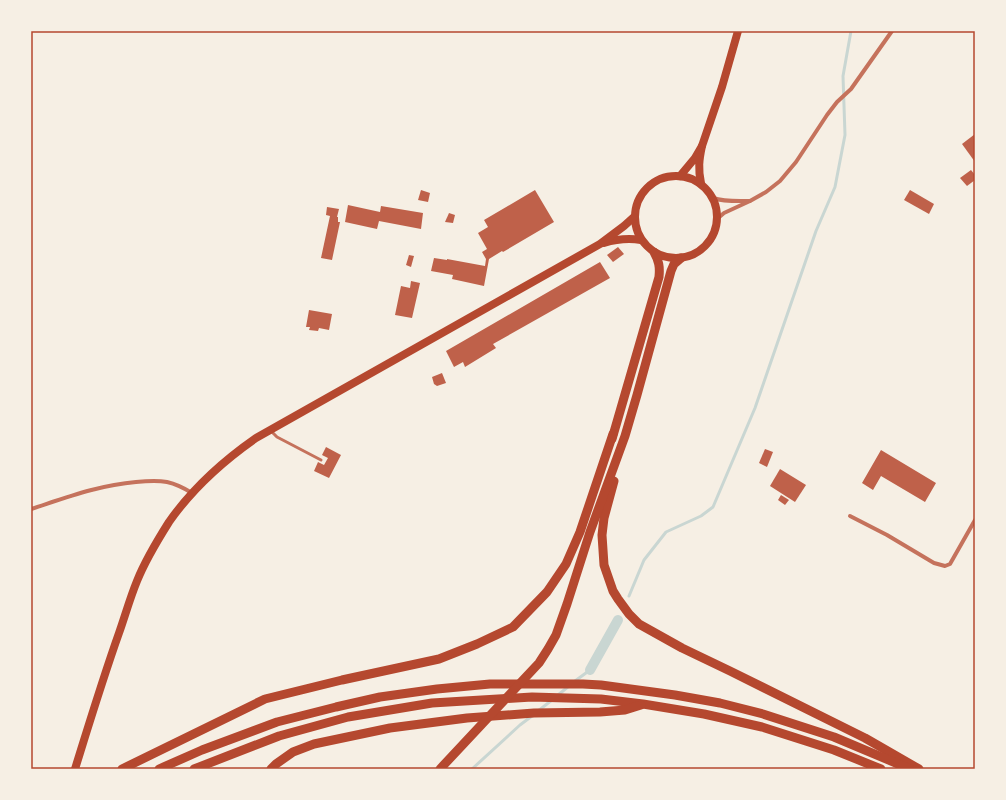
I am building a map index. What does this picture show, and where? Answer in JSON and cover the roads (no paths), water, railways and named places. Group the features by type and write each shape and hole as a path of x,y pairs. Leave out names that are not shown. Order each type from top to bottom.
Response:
{"highway":[{"path":"122,769 265,699 342,680 439,659 477,644 513,627 547,592 566,564 580,532 613,434 660,277 659,261 654,252"},
{"path":"440,769 538,663 556,635 637,395 666,284 674,264 680,258"},
{"path":"590,532 613,434"},
{"path":"624,436 604,518 602,535 604,565 613,591 629,614 639,624 682,648 858,735 919,769"},
{"path":"159,769 202,750 277,722 380,697 437,689 490,684 601,685 720,703 763,714 834,737 910,769"},
{"path":"194,769 279,736 348,717 432,703 532,698 601,699 704,714 762,727 834,750 881,769"},
{"path":"271,769 293,752 314,744 390,728 467,718 626,710 643,704"}],"main road":[{"path":"701,184 699,159 702,146 722,87 738,31"},
{"path":"680,176 695,158 702,146"},
{"path":"674,175 694,179 701,184 713,198 717,210 716,228 706,245 696,253 685,257 672,258 660,255 645,245 636,228 634,217 636,203 642,192 651,183 674,175"},
{"path":"75,769 113,649 137,581 152,550 169,522 192,493 238,450 270,429 392,362 600,244 634,217"},
{"path":"600,244 630,238 641,240"}],"street":[{"path":"717,219 724,213 766,192 780,181 796,162 827,115 850,89 892,31"},
{"path":"713,198 728,201 750,201"},
{"path":"31,509 82,493 124,483 147,480 176,484 192,493"},
{"path":"850,516 888,535 934,563 945,566 950,564 975,520"}],"lane":[{"path":"270,429 277,437 321,460"}],"waterway":[{"path":"629,596 644,560 666,532 701,516 713,507 755,408 816,231 835,187 845,135 843,76 851,31"},
{"path":"590,670 618,620"},
{"path":"575,681 590,670"},
{"path":"558,695 569,686"},
{"path":"538,711 552,700"},
{"path":"472,769 532,716"}]}
